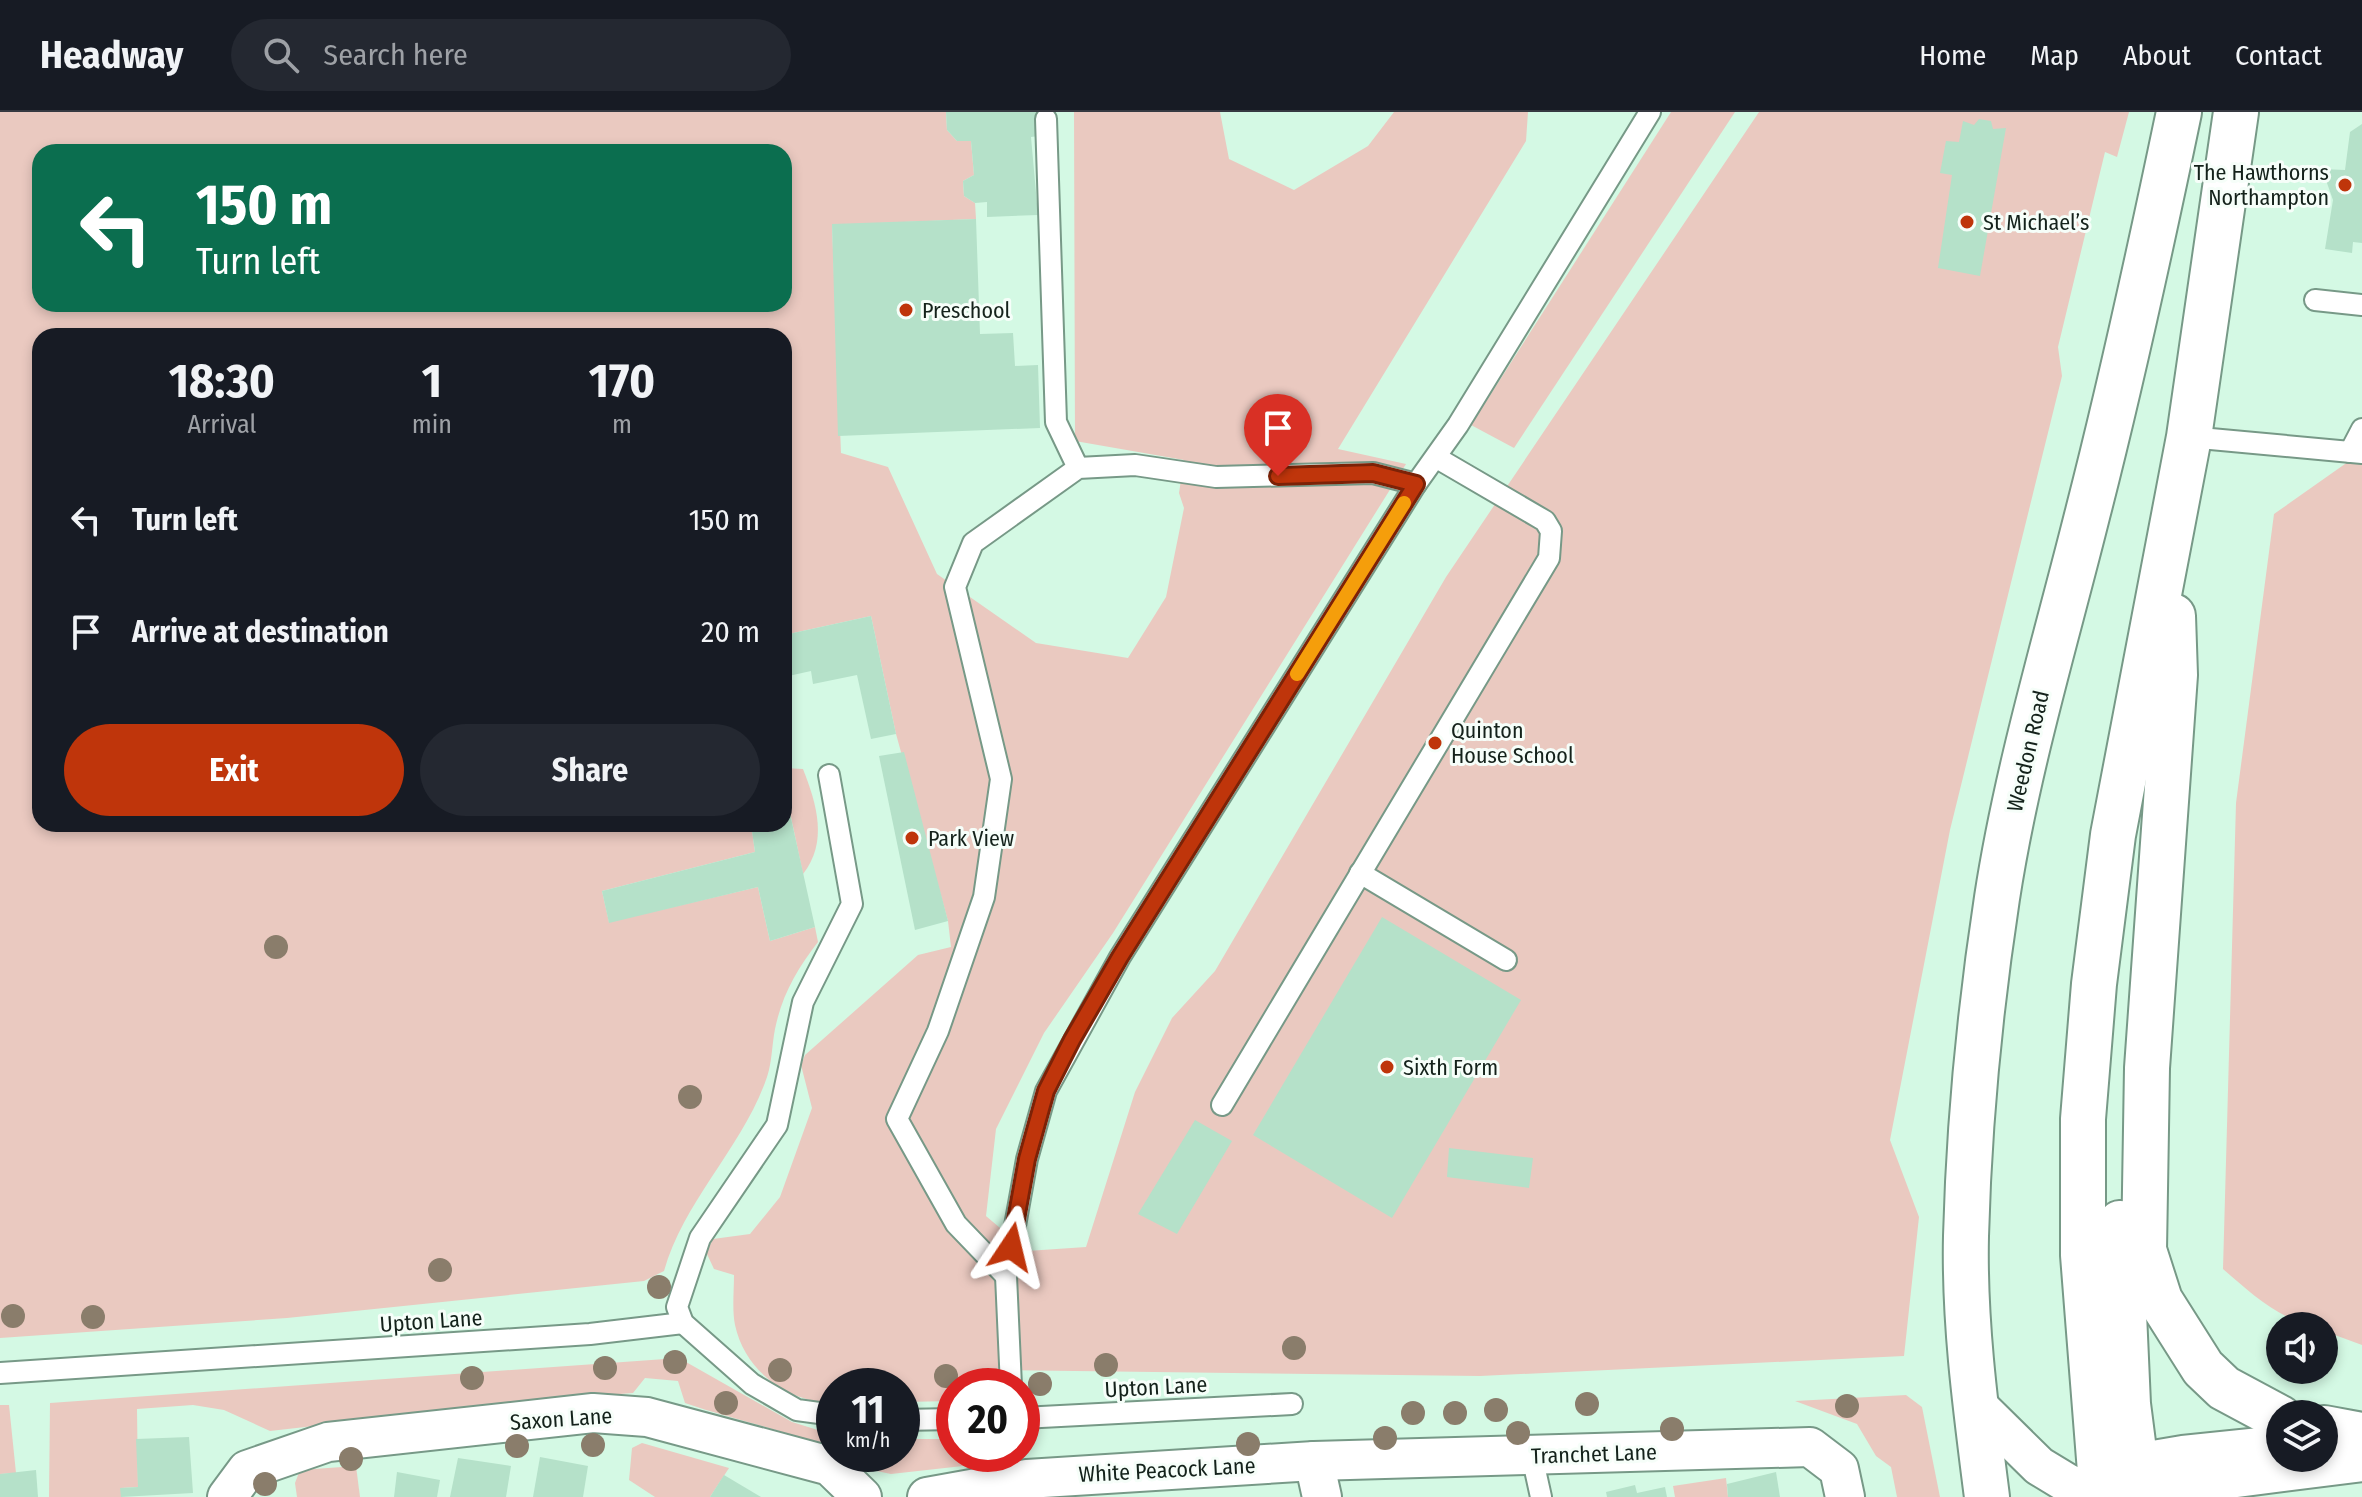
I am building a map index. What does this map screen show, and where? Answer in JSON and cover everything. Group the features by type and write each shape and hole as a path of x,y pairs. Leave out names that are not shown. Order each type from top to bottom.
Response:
{"highway":[{"name":"Weedon Road","path":"1987,1497 1975,1403 1966,1238 1979,1031 1997,895 2025,756 2103,450 2179,112"},
{"path":"2107,1485 2083,1255 2083,1119 2094,984 2118,809 2189,437 2236,112"},
{"path":"2170,533 2175,675 2148,1052 2144,1250 2160,1300 2203,1368 2224,1388 2266,1410"},
{"path":"2338,1431 2362,1435"}],"street":[{"path":"1975,1403 2039,1466 2107,1485 2266,1449"},
{"name":"Saxon Lane","path":"237,1483 328,1442 593,1413 647,1417 830,1466 862,1497"},
{"path":"2338,1445 2362,1446"},
{"name":"Tranchet Lane","path":"1318,1479 1532,1456 1810,1447 1839,1469 1845,1497"},
{"path":"2186,1469 2362,1462"},
{"name":"White Peacock Lane","path":"1040,1467 1318,1479"},
{"name":"White Peacock Lane","path":"927,1497 1005,1472"}],"lane":[{"path":"1010,1368 1006,1276 1027,1159 1046,1091 1128,944 1416,484 1437,458 1650,112"},
{"path":"1046,119 1056,422 1078,468"},
{"path":"2315,300 2362,305"},
{"path":"2189,437 2356,452 2362,429"},
{"path":"1222,1105 1549,558 1551,531 1545,521 1437,458"},
{"path":"1006,1276 956,1224 897,1119 938,1031 984,897 1001,779 955,587 973,543 1078,468 1135,465 1216,477 1373,473 1416,484"},
{"path":"816,1413 797,1410 774,1398 730,1365 683,1323 677,1307 700,1238 777,1125 803,1002 852,904 829,775"},
{"path":"1360,873 1506,960"},
{"name":"Upton Lane","path":"0,1373 574,1335 683,1323"},
{"name":"Upton Lane","path":"1040,1417 1292,1404"},
{"path":"1532,1456 1541,1497"}],"shaded area":[{"name":"Quinton House School","path":"0,112 946,112 947,130 957,141 971,141 974,175 963,181 964,196 975,203 976,219 832,225 841,453 888,467 937,574 1036,643 1128,658 1166,597 1184,508 1179,493 1184,460 1075,441 1074,112 1220,112 1229,159 1294,190 1368,146 1394,112 1528,112 1526,141 1338,449 1406,464 1113,933 1044,1033 996,1129 986,1216 1027,1251 1086,1247 1135,1092 1172,1018 1215,971 1446,577 1759,112 2129,112 2117,157 2105,152 2058,347 2062,376 1950,830 1890,1140 1919,1217 1904,1356 1480,1376 936,1368 936,1401 920,1402 920,1368 816,1368 816,1401 785,1390 758,1370 748,1356 735,1325 734,1275 714,1269 706,1252 713,1239 750,1234 780,1197 812,1108 801,1065 805,1055 918,955 951,947 948,921 896,734 871,616 792,633 792,328 32,328 32,832 752,832 755,852 602,891 609,922 758,887 770,941 815,927 818,942 786,994 775,1029 769,1071 757,1103 685,1221 664,1271 644,1281 287,1318 0,1338"},
{"path":"1671,112 1735,112 1514,448 1471,425"},
{"path":"2362,452 2362,1345 2338,1336 2338,1312 2279,1312 2223,1269 2236,803 2274,514"},
{"path":"792,768 803,769 818,823 816,849 803,874 792,822"},
{"path":"679,1358 792,1422 816,1429 816,1443 685,1403 678,1381 645,1378 633,1393 542,1400 270,1431 224,1410 193,1405 137,1409 138,1487 121,1488 121,1497 49,1497 50,1403"},
{"path":"1906,1395 1922,1407 1940,1497 1897,1497 1891,1467 1876,1456 1857,1424 1795,1401"},
{"path":"0,1405 9,1405 16,1473 0,1474"},
{"path":"920,1439 936,1439 936,1469 920,1471"},
{"path":"642,1443 729,1468 710,1497 655,1497 629,1480 632,1448"},
{"path":"356,1466 360,1497 297,1497 295,1483 300,1470"},
{"path":"1726,1478 1728,1497 1675,1497 1673,1486"}],"building":[{"path":"946,112 1037,112 1039,136 1031,137 1038,215 987,217 987,202 975,203 964,196 963,181 974,175 971,141 957,141 947,130"},
{"name":"St Michael’s","path":"1979,119 1991,121 1993,129 2006,128 1980,276 1938,268 1952,175 1940,173 1946,141 1959,142 1963,121 1974,125"},
{"name":"The Hawthorns Northampton","path":"2362,124 2362,243 2353,242 2352,253 2325,249 2333,200 2322,169 2345,170 2350,132"},
{"name":"Preschool","path":"976,219 980,334 1013,333 1015,366 1038,365 1040,428 838,436 832,224"},
{"path":"871,616 896,734 871,739 857,675 813,684 811,671 792,675 792,633"},
{"name":"Park View","path":"904,752 948,921 915,930 879,756"},
{"path":"792,823 815,927 770,941 758,887 609,923 602,891 755,852 752,832 792,832"},
{"name":"Sixth Form","path":"1382,917 1521,1000 1392,1218 1253,1135"},
{"path":"1195,1120 1232,1141 1177,1234 1138,1214"},
{"path":"1449,1148 1533,1158 1529,1188 1447,1177"},
{"path":"189,1437 193,1493 121,1497 120,1488 138,1487 136,1439"},
{"path":"540,1457 588,1466 583,1497 533,1497"},
{"path":"458,1458 511,1466 506,1497 450,1497"},
{"path":"36,1470 38,1497 0,1497 0,1474"},
{"path":"397,1472 440,1480 437,1497 394,1497"},
{"path":"1776,1472 1780,1497 1728,1497 1727,1484"},
{"path":"724,1475 761,1497 710,1497"},
{"path":"1635,1485 1637,1493 1665,1487 1667,1497 1607,1497 1606,1492"}],"slow traffic":[{"path":"1297,674 1404,503"}],"place":[{"name":"The Hawthorns Northampton","path":"2345,185"},
{"name":"St Michael’s","path":"1967,222"},
{"name":"Preschool","path":"906,310"},
{"name":"Quinton House School","path":"1435,743"},
{"name":"Park View","path":"912,838"},
{"name":"Sixth Form","path":"1387,1067"}],"route":[{"path":"1011,1247 1027,1159 1046,1091 1072,1040 1120,957 1416,484 1373,473 1278,476"}]}
